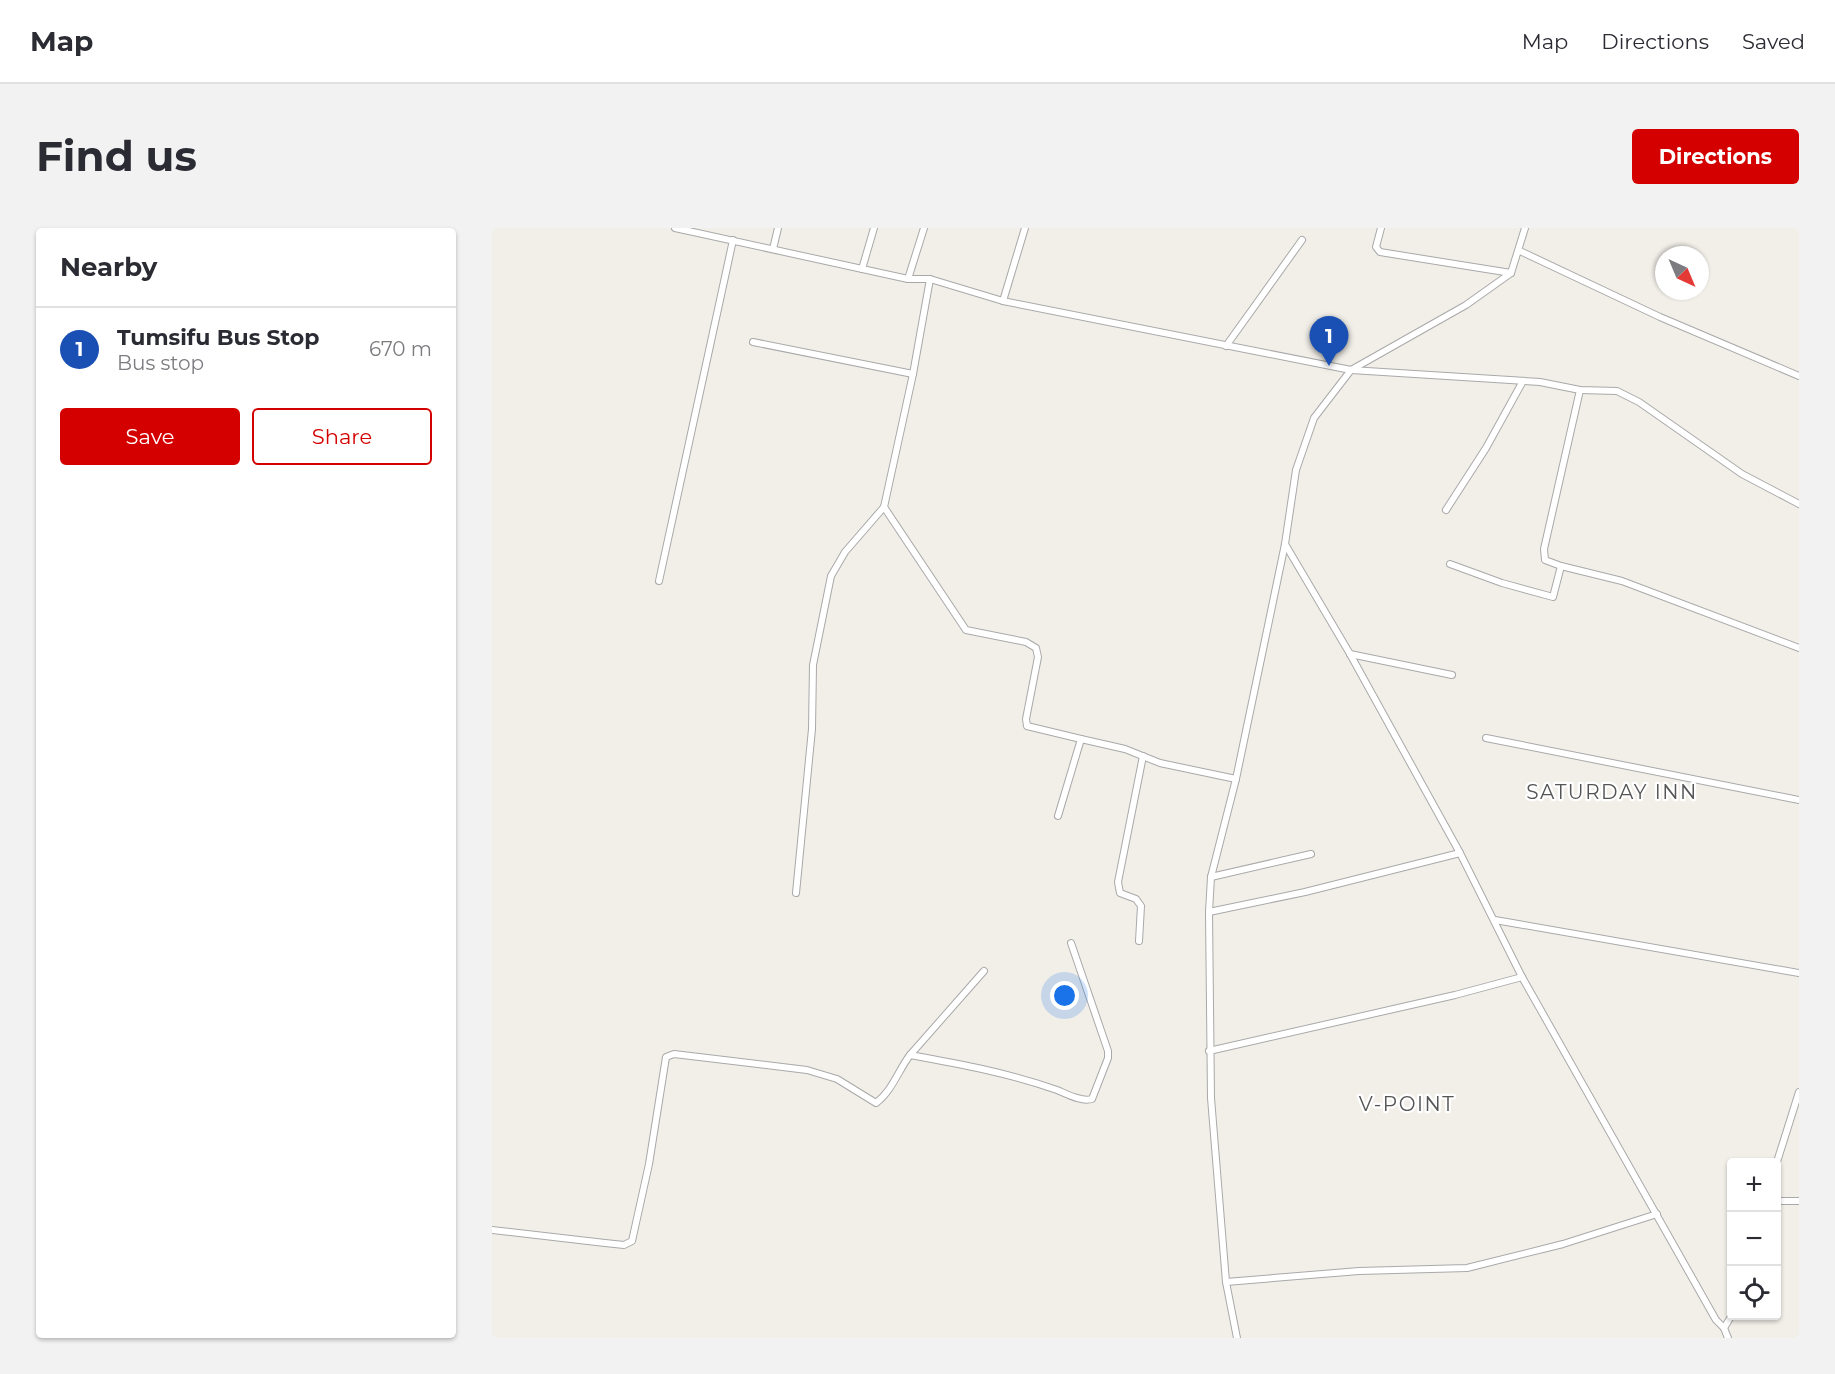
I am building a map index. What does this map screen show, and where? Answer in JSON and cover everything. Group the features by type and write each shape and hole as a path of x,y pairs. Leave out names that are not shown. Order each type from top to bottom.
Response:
{"street":[{"path":"675,228 908,279 930,279 1003,301 1351,370 1523,381 1580,390 1617,391 1639,402 1742,474 1799,504"},
{"path":"773,249 778,228"},
{"path":"862,269 874,228"},
{"path":"908,279 924,228"},
{"path":"1003,301 1025,228"},
{"path":"1381,228 1376,247 1380,252 1511,273"},
{"path":"1238,1338 1226,1282 1209,1051 1211,877 1236,779 1285,544 1296,470 1314,418 1351,370 1466,305 1511,273 1520,251 1525,228"},
{"path":"659,581 733,240"},
{"path":"1226,346 1302,240"},
{"path":"1520,251 1660,317 1799,376"},
{"path":"796,893 812,729 813,665 831,576 845,552 884,507 913,374 930,279"},
{"path":"753,342 913,374"},
{"path":"1446,510 1486,448 1523,381"},
{"path":"1580,390 1544,549 1545,560 1622,581 1799,648"},
{"path":"884,507 966,630 1026,642 1036,648 1038,657 1026,719 1027,726 1143,756 1160,763 1236,779"},
{"path":"1285,544 1350,654 1460,853 1522,977 1728,1338"},
{"path":"1450,564 1548,597 1553,597 1556,592 1561,566"},
{"path":"1350,654 1452,675"},
{"path":"1486,738 1799,800"},
{"path":"1058,816 1081,739"},
{"path":"1139,940 1142,906 1136,899 1119,893 1118,882 1143,756"},
{"path":"1209,912 1305,892 1460,853"},
{"path":"1211,877 1311,854"},
{"path":"1495,920 1799,973"},
{"path":"910,1055 976,1067 1039,1084 1083,1100 1092,1100 1108,1058 1108,1051 1071,943"},
{"path":"492,1230 615,1244 632,1241 666,1056 674,1054 807,1070 837,1079 876,1103 886,1095 899,1069 910,1055 984,971"},
{"path":"1209,1051 1455,995 1522,977"},
{"path":"1778,1158 1799,1092"},
{"path":"1781,1201 1799,1201"},
{"path":"1226,1282 1359,1271 1467,1268 1563,1244 1657,1214"},
{"path":"1724,1328 1729,1320"}],"place":[{"name":"Tumsifu Bus Stop","path":"1329,366"}],"district":[{"name":"SATURDAY INN","path":"1612,792"},
{"name":"V-POINT","path":"1407,1104"}]}
